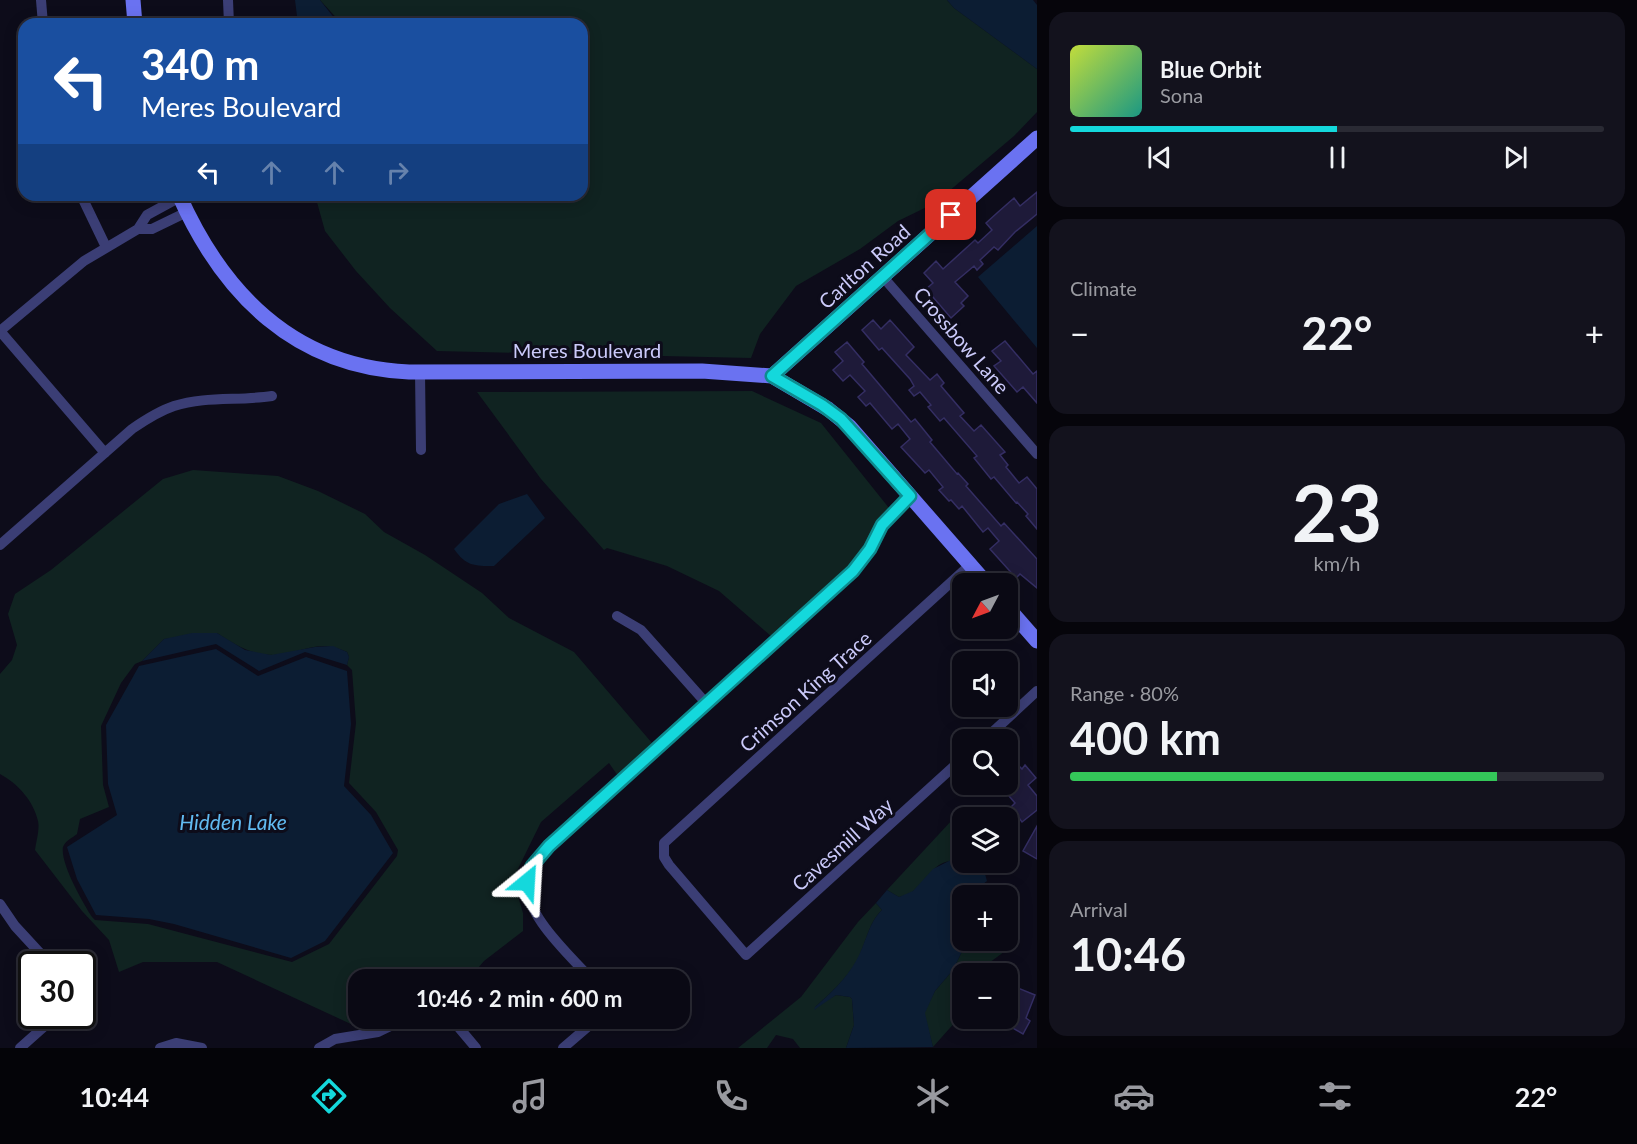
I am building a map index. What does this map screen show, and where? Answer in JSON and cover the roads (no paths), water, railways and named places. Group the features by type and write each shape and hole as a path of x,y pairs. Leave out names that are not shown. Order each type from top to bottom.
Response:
{"street":[{"path":"41,0 42,18"},
{"path":"133,0 134,18"},
{"path":"228,0 229,18"},
{"name":"Carlton Road","path":"772,376 1037,138"},
{"path":"84,201 106,247"},
{"path":"105,453 0,331 76,267 138,229 147,215 171,201"},
{"name":"Meres Boulevard","path":"182,201 206,247 228,281 259,312 288,333 318,350 355,364 387,370 420,372 702,371 772,376 822,405 841,419 977,573"},
{"path":"138,229 152,229 187,212"},
{"name":"Crossbow Lane","path":"883,277 1037,454"},
{"path":"420,372 421,450"},
{"path":"0,544 147,419 173,406 199,400 247,400 272,396"},
{"path":"583,969 537,915 528,892 529,875 537,860 549,846 853,571 870,549 882,525 910,496"},
{"name":"Crimson King Trace","path":"746,955 666,861 663,852 664,843 970,565"},
{"path":"617,616 641,630 706,703"},
{"path":"1018,619 1037,641"},
{"path":"996,729 1037,691"},
{"name":"Cavesmill Way","path":"746,955 952,768"},
{"path":"0,904 15,926 38,951"},
{"path":"20,1048 41,1029"},
{"path":"319,1048 335,1039 384,1029"},
{"path":"460,1029 476,1048"},
{"path":"564,1048 586,1029"},
{"path":"160,1048 176,1043 202,1048"}],"water":[{"path":"295,0 320,0 334,18 297,18"},
{"path":"947,0 1033,0 1037,5 1037,69 954,8"},
{"path":"1037,226 1037,348 978,277"},
{"path":"527,494 545,518 494,566 471,564 458,555 454,549 499,504"},
{"path":"192,633 217,633 245,650 271,655 333,646 347,652 349,657 347,665 305,652 259,671 216,644 142,661 164,639"},
{"name":"Hidden Lake","path":"216,649 258,676 306,657 347,671 351,724 344,786 371,815 393,853 325,941 291,958 174,924 149,919 96,915 77,879 67,847 117,815 108,784 106,725 139,666"},
{"path":"952,860 952,873 985,873 987,881 983,885 952,885 952,951 962,951 956,963 952,963 952,971 935,991 925,1013 933,1047 846,1048 854,1025 852,999 836,995 814,1010 815,1007 838,986 852,968 873,921 882,910 876,903 887,890 899,897 913,891 933,869"}]}
